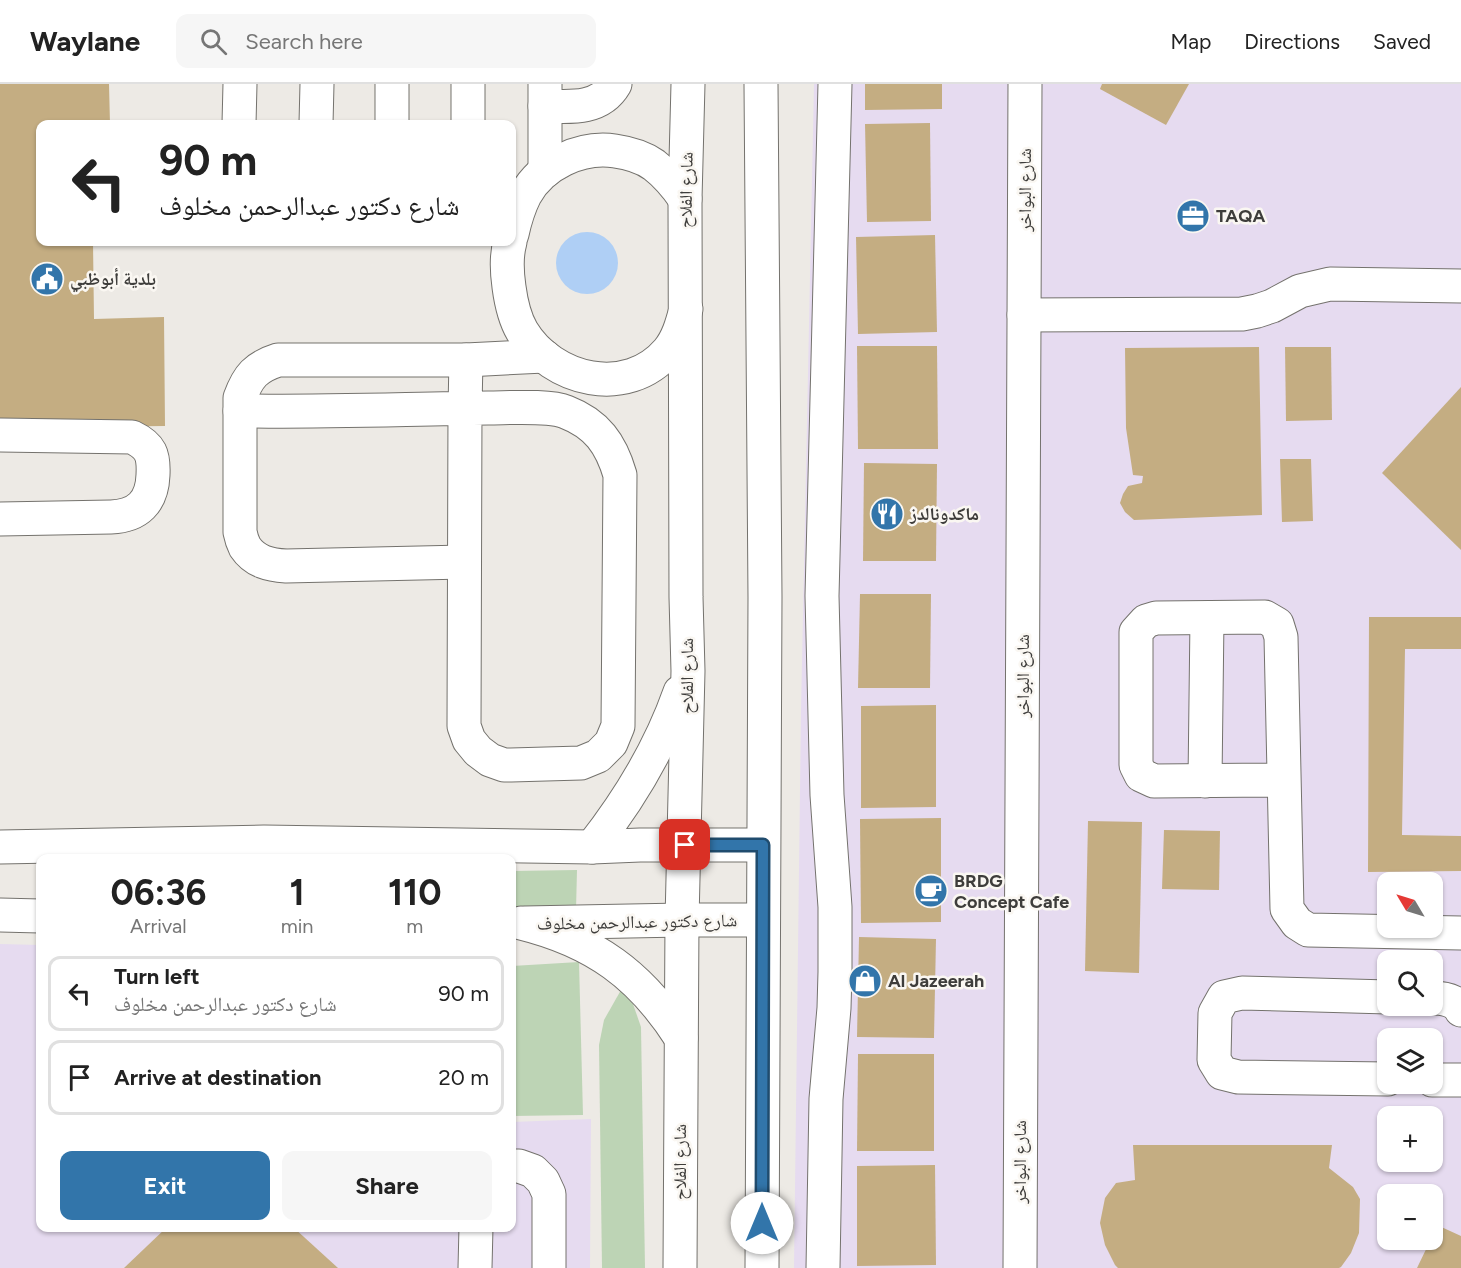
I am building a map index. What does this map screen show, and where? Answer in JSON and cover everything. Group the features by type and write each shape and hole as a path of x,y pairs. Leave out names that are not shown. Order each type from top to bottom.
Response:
{"main road":[{"path":"239,120 240,84"},
{"path":"316,120 317,84"},
{"path":"392,84 392,120"},
{"path":"468,84 468,120"},
{"path":"516,216 528,185 545,95 581,107 592,104 603,97 615,84"},
{"name":"شارع الفلاح","path":"680,1268 682,920 688,671 685,199 688,84"},
{"path":"761,84 765,574 762,1268"},
{"path":"823,1268 826,1099 835,972 835,906 827,795 822,596 836,84"},
{"name":"شارع البواخر","path":"1020,1268 1025,84"},
{"path":"528,185 561,160 583,152 607,150 631,154 652,164 671,180 685,199"},
{"path":"510,246 507,275 512,303 521,329 531,344 544,356 558,367 574,374 591,378 627,377 656,363 676,338 683,323 686,307"},
{"path":"1024,315 1242,314 1272,306 1300,291 1330,284 1461,286"},
{"path":"464,562 286,566 270,565 257,559 245,547 240,532 240,398 245,385 253,373 265,364 279,360 466,360 544,356"},
{"path":"240,411 465,408 556,408 591,425 605,439 615,456 620,475 621,494 618,726 611,743 598,756 581,763 504,765 478,752 469,740 464,726 463,711 465,408 466,360"},
{"path":"0,435 132,437 149,449 153,459 153,469 152,490 141,508 132,514 122,517 0,519"},
{"path":"1284,780 1154,781 1141,775 1136,765 1136,632 1146,621 1156,618 1265,617 1277,624 1281,637 1287,909 1297,923 1308,930 1461,933"},
{"path":"1205,781 1207,618"},
{"path":"592,847 640,778 675,708 688,671"},
{"path":"0,847 270,850 763,845"},
{"path":"0,915 36,916"},
{"name":"شارع دكتور عبدالرحمن مخلوف","path":"516,923 763,920"},
{"path":"516,923 548,930 573,940 620,967 653,1000 681,1038"},
{"path":"1377,997 1242,993 1224,997 1215,1013 1214,1048 1214,1060 1222,1072 1238,1077 1377,1079"},
{"path":"1443,998 1459,1006 1461,1010"},
{"path":"1443,1080 1461,1080"},
{"path":"516,1166 533,1171 543,1180 549,1194 549,1268"},
{"path":"475,1268 476,1232"}],"shaded area":[{"path":"814,84 1461,84 1461,1268 794,1268 801,711"},
{"path":"0,944 36,945 36,1232 516,1232 516,1122 591,1119 590,1268 0,1268"}],"green space":[{"path":"577,870 576,910 516,907 516,871"},
{"path":"579,962 583,1115 516,1116 516,966"},
{"path":"621,990 633,1004 641,1027 645,1268 602,1268 599,1045 604,1020"}],"water":[{"path":"587,232 599,234 609,241 616,251 618,263 616,275 609,285 599,292 587,294 575,292 565,285 558,275 556,263 558,251 565,241 575,234"}],"building":[{"name":"بلدية أبوظبي","path":"0,84 109,84 110,120 36,120 36,246 93,246 94,319 164,317 165,426 0,428"},
{"path":"865,84 942,84 942,109 865,110"},
{"path":"1102,84 1189,84 1166,125 1100,89"},
{"path":"930,123 931,221 867,222 865,124"},
{"path":"935,235 937,332 858,334 856,237"},
{"path":"857,346 937,346 938,449 858,449"},
{"path":"1259,347 1262,515 1134,520 1125,512 1120,503 1128,486 1142,483 1143,476 1133,475 1126,428 1125,348"},
{"path":"1285,347 1331,347 1332,420 1286,421"},
{"path":"1461,387 1461,550 1382,473"},
{"path":"1280,459 1311,459 1313,521 1282,522"},
{"path":"864,463 937,464 936,561 863,561"},
{"path":"860,594 931,594 930,688 858,688"},
{"path":"1369,617 1461,617 1461,649 1405,649 1402,835 1461,836 1461,871 1368,872"},
{"path":"936,705 936,807 861,808 861,706"},
{"path":"941,818 941,922 861,923 860,819"},
{"path":"1088,821 1142,822 1139,973 1085,971"},
{"path":"1164,830 1220,831 1219,890 1162,889"},
{"path":"859,937 936,939 934,1038 857,1037"},
{"path":"858,1054 934,1054 934,1151 857,1151"},
{"path":"1133,1145 1332,1145 1329,1168 1353,1187 1360,1199 1359,1233 1351,1253 1339,1268 1118,1268 1105,1245 1100,1223 1105,1198 1116,1183 1135,1180"},
{"path":"935,1165 936,1265 857,1266 857,1166"},
{"path":"1443,1228 1461,1236 1461,1268 1417,1268 1426,1250 1443,1250"},
{"path":"162,1232 298,1232 338,1268 124,1268"}],"place":[{"name":"TAQA","path":"1193,216"},
{"name":"بلدية أبوظبي","path":"47,279"},
{"name":"ماكدونالدز","path":"887,514"},
{"name":"BRDG Concept Cafe","path":"931,891"},
{"name":"Al Jazeerah","path":"865,981"}],"route":[{"path":"685,845 763,845 762,1223"}]}
